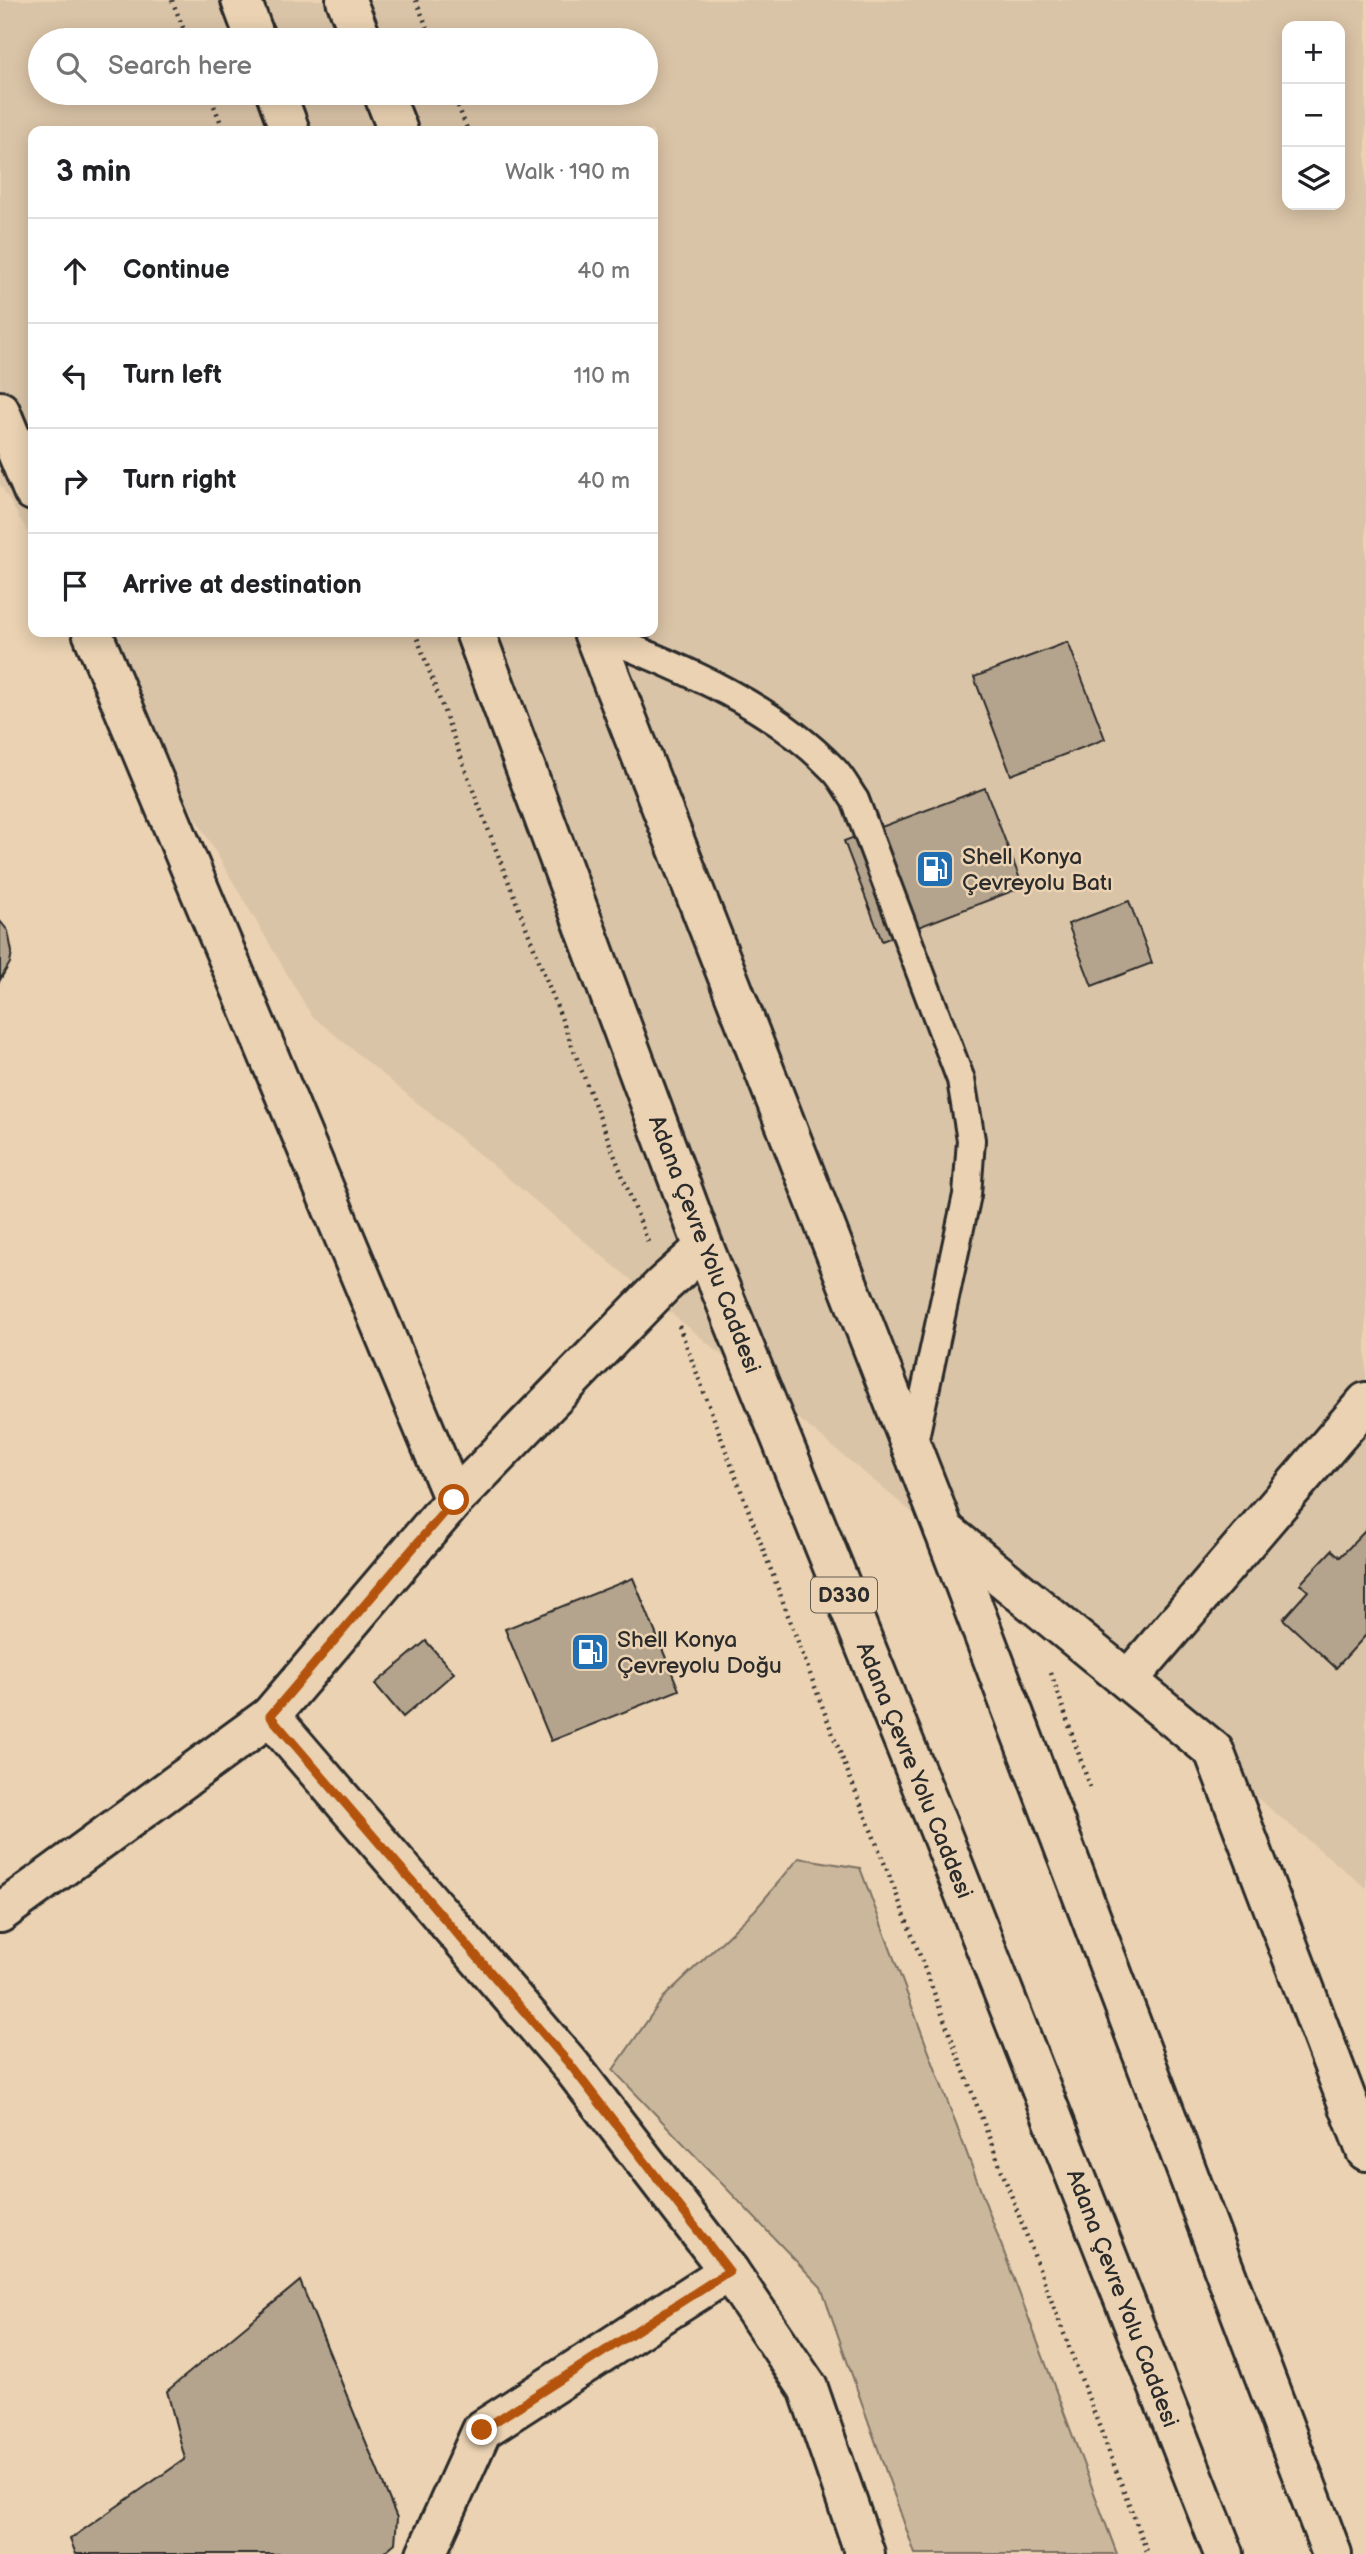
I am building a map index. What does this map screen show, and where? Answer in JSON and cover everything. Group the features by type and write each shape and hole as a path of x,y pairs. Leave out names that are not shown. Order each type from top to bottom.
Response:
{"main road":[{"path":"241,0 252,28"},
{"path":"346,0 357,28"},
{"path":"280,105 288,126"},
{"path":"388,105 396,126"},
{"path":"0,411 28,479"},
{"path":"94,637 454,1500"},
{"name":"Adana Çevre Yolu Caddesi","path":"477,637 704,1248 943,1839 1224,2554"},
{"path":"595,637 913,1447 1332,2554"},
{"path":"0,1913 270,1716 454,1500 663,1284 704,1248"},
{"path":"1128,1680 1366,1402"},
{"path":"944,1530 1214,1751 1366,2151"},
{"path":"270,1716 572,2067 729,2271 808,2388 865,2554"},
{"path":"426,2554 482,2430 729,2271"}],"lane":[{"path":"605,637 691,672 757,709 810,747 835,771 855,800 961,1080 971,1140 967,1195 913,1447"}],"path":[{"path":"172,0 183,28"},
{"path":"416,0 427,28"},
{"path":"213,105 222,126"},
{"path":"458,105 466,126"},
{"path":"417,637 835,1740 1148,2554"}],"shaded area":[{"path":"0,0 1366,0 1366,1888 311,1015 90,637 658,637 658,126 28,126 28,532 0,484"},
{"path":"799,1858 860,1868 1117,2554 915,2554 821,2287 613,2070 664,1997 755,1910"}],"building":[{"path":"1068,642 1105,739 1011,775 974,677"},
{"path":"985,788 1023,887 882,941 844,841"},
{"path":"1129,901 1152,963 1092,986 1068,924"},
{"path":"0,921 8,931 12,952 10,963 0,980"},
{"path":"1366,1530 1366,1635 1336,1668 1283,1619 1308,1591 1300,1584 1332,1550 1340,1557"},
{"path":"633,1578 679,1690 551,1741 505,1629"},
{"path":"426,1641 454,1673 403,1717 375,1684"},
{"path":"300,2281 397,2518 395,2543 382,2554 76,2554 70,2539 185,2459 167,2391"}],"place":[{"name":"Shell Konya Çevreyolu Batı","path":"935,869"},
{"name":"Shell Konya Çevreyolu Doğu","path":"590,1652"}],"route":[{"path":"454,1500 270,1716 572,2067 729,2271 482,2430"}]}
